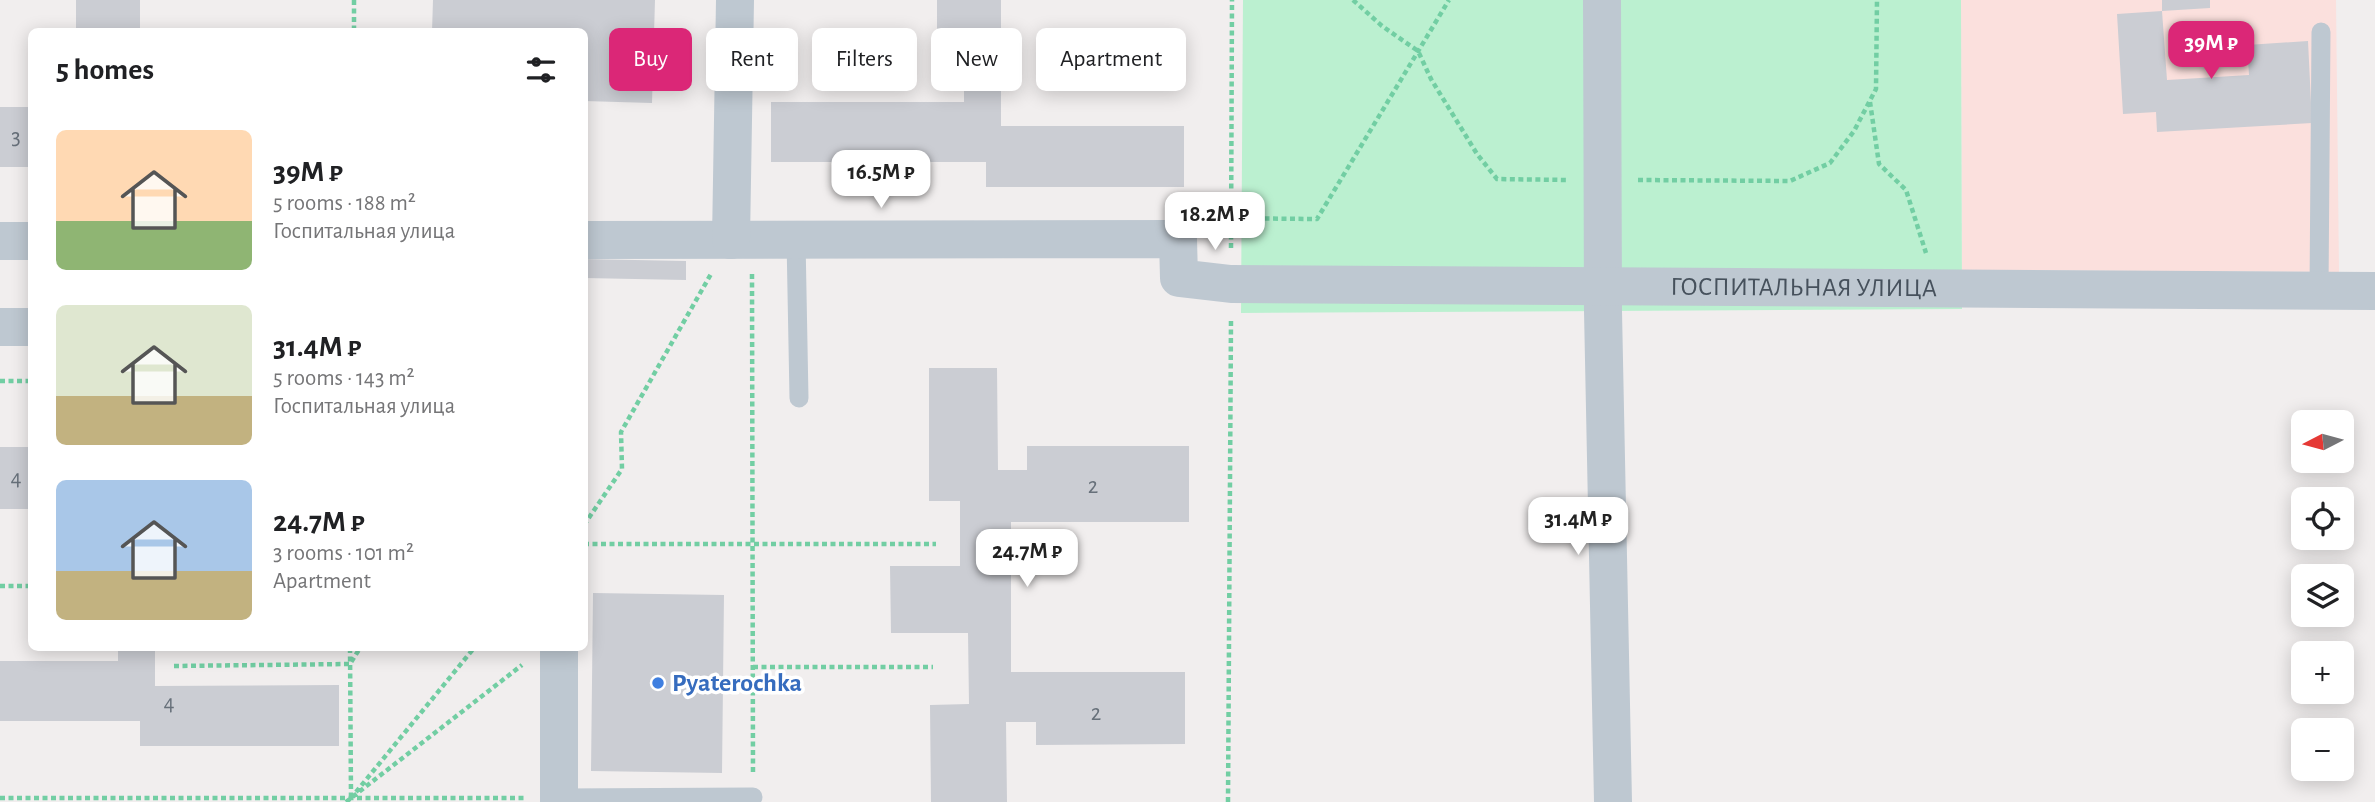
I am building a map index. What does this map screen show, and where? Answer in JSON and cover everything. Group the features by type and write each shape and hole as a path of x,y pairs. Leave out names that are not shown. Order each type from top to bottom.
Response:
{"street":[{"path":"1602,0 1603,298 1613,802"},
{"path":"740,15 741,239"},
{"path":"588,240 796,239"},
{"name":"ГОСПИТАЛЬНАЯ УЛИЦА","path":"796,239 1178,239 1179,278 1231,284 1603,298 2375,291"},
{"path":"0,241 28,240"},
{"path":"0,327 28,327"},
{"path":"559,651 559,800"}],"lane":[{"path":"2319,290 2321,32"},
{"path":"796,239 799,398"},
{"path":"559,800 752,797"}],"path":[{"path":"354,0 354,28"},
{"path":"1228,802 1232,0"},
{"path":"1231,218 1317,219 1449,0"},
{"path":"1870,101 1879,164 1906,190 1927,257"},
{"path":"588,519 622,469 621,432 741,239"},
{"path":"741,239 752,544 752,797"},
{"path":"0,381 28,381"},
{"path":"588,544 936,544"},
{"path":"0,586 28,586"},
{"path":"348,800 350,651"},
{"path":"350,664 358,651"},
{"path":"348,800 472,651"},
{"path":"173,666 350,664"},
{"path":"348,800 523,664"},
{"path":"753,667 933,667"},
{"path":"0,798 559,800"}],"shaded area":[{"path":"1961,0 2336,0 2339,272 1962,270"}],"green space":[{"path":"1243,0 1961,0 1962,309 1241,313"}],"building":[{"path":"76,0 140,0 140,28 76,28"},
{"path":"433,0 655,0 654,28 609,28 609,91 652,91 652,103 588,101 588,28 432,28"},
{"path":"937,0 1001,0 1001,28 937,28"},
{"path":"2162,0 2210,0 2210,8 2162,11"},
{"path":"2162,11 2167,80 2249,75 2247,45 2308,41 2312,123 2157,132 2156,112 2123,114 2117,14"},
{"path":"964,91 1001,91 1001,126 1184,126 1184,187 986,187 986,162 771,162 771,102 964,102"},
{"path":"0,107 28,107 28,167 0,167"},
{"path":"588,259 686,261 686,280 588,278"},
{"path":"929,368 997,368 998,470 1027,470 1027,446 1189,446 1189,522 1011,522 1011,672 1185,672 1185,744 1036,745 1036,722 1006,722 1007,802 931,802 930,705 969,704 968,633 891,633 890,566 960,566 960,501 929,501"},
{"path":"0,447 28,447 28,509 0,509"},
{"name":"Pyaterochka","path":"593,593 724,595 722,773 591,771"},
{"path":"118,651 155,651 155,686 339,685 339,746 140,746 140,721 0,721 0,661 118,661"}],"place":[{"name":"Pyaterochka","path":"658,683"}]}
